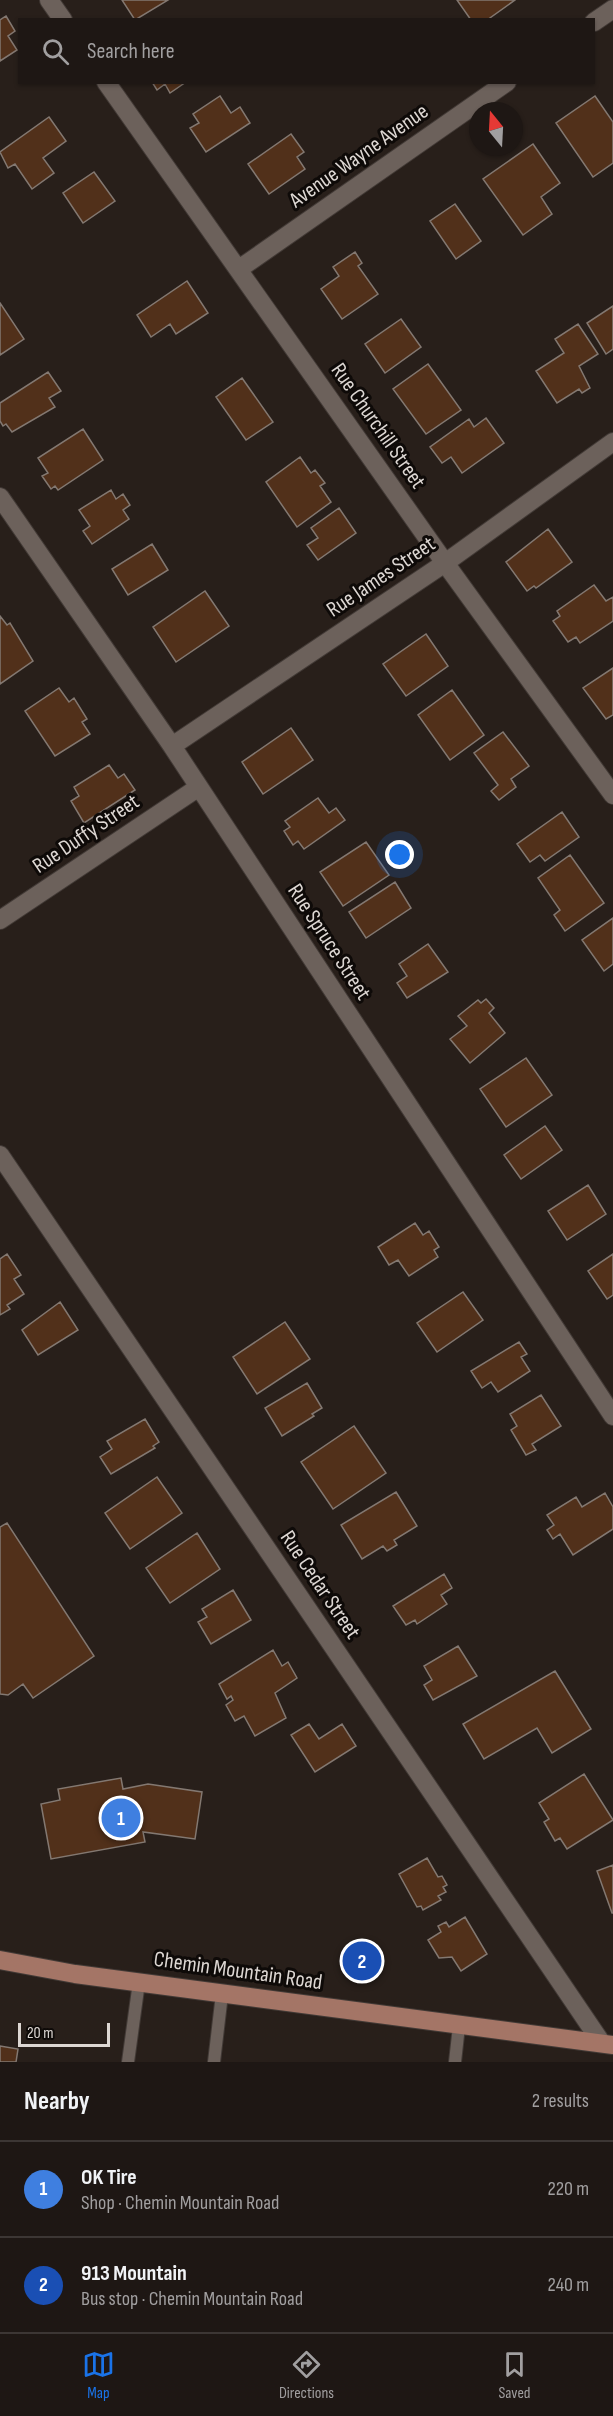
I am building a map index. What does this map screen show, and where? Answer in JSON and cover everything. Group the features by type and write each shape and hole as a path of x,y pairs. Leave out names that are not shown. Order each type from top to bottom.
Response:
{"main road":[{"name":"Chemin Mountain Road","path":"0,1960 52,1970 222,1994 607,2044"}],"street":[{"path":"50,0 62,18"},
{"path":"595,21 613,9"},
{"name":"Rue Churchill Street","path":"107,84 445,563 613,795"},
{"name":"Avenue Wayne Avenue","path":"239,269 504,84"},
{"name":"Rue James Street","path":"172,746 445,563 613,442"},
{"name":"Rue Spruce Street","path":"0,497 172,746 613,1416"},
{"name":"Rue Duffy Street","path":"0,920 199,787"},
{"name":"Rue Cedar Street","path":"0,1155 607,2044"}],"lane":[{"path":"128,2062 138,1982"},
{"path":"214,2062 222,1994"},
{"path":"455,2062 459,2026"}],"building":[{"path":"122,0 168,0 138,18 134,18"},
{"path":"457,0 515,0 490,18 470,18"},
{"path":"6,16 15,31 8,36 17,50 0,61 0,20"},
{"path":"153,84 165,84 157,90"},
{"path":"165,84 183,84 170,93"},
{"path":"220,96 231,113 240,107 250,123 206,152 190,128 199,123 193,114"},
{"path":"595,96 613,122 613,163 593,177 556,123"},
{"path":"49,117 66,141 43,158 54,173 32,189 15,164 8,168 0,152"},
{"path":"291,134 304,152 297,157 305,169 269,194 248,164"},
{"path":"533,144 560,183 541,197 552,214 523,235 483,179 516,156 523,156 523,151"},
{"path":"94,172 115,201 83,223 63,193"},
{"path":"455,204 481,241 456,259 430,221"},
{"path":"355,252 362,263 358,266 378,294 342,319 321,289 339,276 333,267"},
{"path":"187,281 208,313 176,334 170,324 151,337 137,315"},
{"path":"0,303 24,339 0,355"},
{"path":"613,306 613,349 606,354 587,323"},
{"path":"401,319 421,347 385,373 365,344"},
{"path":"578,324 598,354 579,366 590,388 582,393 579,389 557,403 536,371 564,353 555,339"},
{"path":"428,364 461,410 426,434 393,389"},
{"path":"48,372 61,391 49,398 55,407 12,432 6,424 3,426 0,421 0,403"},
{"path":"242,378 273,422 246,440 216,397"},
{"path":"486,418 504,443 462,473 451,457 442,463 430,447 469,419 474,427"},
{"path":"83,429 103,460 58,490 55,486 51,489 42,476 48,473 38,458"},
{"path":"300,457 311,473 315,470 325,483 320,486 331,502 297,527 266,482"},
{"path":"111,490 116,499 123,494 130,505 123,510 129,519 92,544 83,531 90,526 79,510"},
{"path":"339,508 356,533 318,560 307,545 318,538 311,528"},
{"path":"548,529 572,562 536,588 534,586 527,591 506,562"},
{"path":"152,544 168,570 128,595 112,569"},
{"path":"594,585 606,601 613,597 613,621 580,643 576,637 568,642 553,621 560,616 557,611"},
{"path":"205,591 229,626 176,662 153,627"},
{"path":"0,616 7,625 10,623 33,661 0,684"},
{"path":"426,634 448,666 406,696 383,664"},
{"path":"613,668 613,715 606,719 583,688"},
{"path":"59,688 69,702 74,698 87,719 82,722 90,734 55,756 25,711"},
{"path":"452,690 484,735 450,760 418,715"},
{"path":"291,728 313,760 263,794 242,762"},
{"path":"503,732 529,766 511,779 516,787 499,800 491,791 498,785 474,753"},
{"path":"109,765 118,778 124,774 135,790 84,823 71,801 79,796 74,787"},
{"path":"318,798 329,813 336,808 345,820 304,849 298,841 293,845 284,831 290,827 285,821"},
{"path":"562,812 579,837 545,861 540,855 530,862 517,844"},
{"path":"366,842 389,875 343,906 320,872"},
{"path":"570,855 604,903 565,931 554,915 560,910 538,878"},
{"path":"395,882 411,908 366,938 349,912"},
{"path":"613,918 613,964 604,971 582,940"},
{"path":"428,944 448,972 407,998 397,983 407,976 399,964"},
{"path":"486,999 494,1008 489,1013 505,1033 470,1063 450,1039 467,1026 458,1016 478,1000 481,1003"},
{"path":"526,1058 552,1095 506,1127 480,1089"},
{"path":"545,1126 562,1150 521,1179 504,1155"},
{"path":"588,1185 606,1214 567,1240 548,1211"},
{"path":"415,1223 423,1235 429,1231 439,1247 434,1250 438,1257 409,1276 398,1260 389,1265 378,1247"},
{"path":"7,1254 21,1275 14,1279 24,1294 7,1305 10,1309 0,1315 0,1259"},
{"path":"613,1254 613,1295 607,1299 588,1271"},
{"path":"463,1292 483,1320 437,1352 417,1323"},
{"path":"60,1302 78,1330 38,1355 22,1330"},
{"path":"285,1322 310,1359 257,1394 233,1357"},
{"path":"519,1342 527,1354 521,1357 530,1371 498,1392 491,1382 482,1388 471,1371"},
{"path":"307,1383 322,1408 312,1414 314,1416 282,1436 265,1408"},
{"path":"541,1395 561,1426 532,1444 536,1450 526,1455 511,1430 517,1426 510,1414"},
{"path":"145,1419 159,1442 153,1446 155,1448 111,1474 100,1457 112,1449 107,1441"},
{"path":"354,1426 386,1473 333,1509 301,1462"},
{"path":"157,1477 182,1513 130,1549 105,1513"},
{"path":"396,1492 417,1526 394,1540 397,1545 387,1551 383,1546 362,1559 341,1525"},
{"path":"605,1493 613,1507 613,1529 573,1555 560,1534 553,1539 547,1530 554,1525 547,1515 576,1497 582,1507"},
{"path":"7,1523 94,1656 33,1698 23,1684 8,1695 0,1694 0,1527"},
{"path":"197,1533 220,1569 170,1603 146,1568"},
{"path":"444,1574 452,1588 441,1595 447,1604 417,1624 415,1620 406,1625 393,1606"},
{"path":"233,1590 251,1620 211,1644 198,1622 207,1617 202,1609"},
{"path":"458,1646 477,1676 433,1700 424,1685 432,1680 424,1666"},
{"path":"273,1650 282,1666 288,1662 297,1678 275,1693 286,1718 255,1736 244,1716 235,1721 226,1705 233,1700 231,1696 227,1699 219,1684"},
{"path":"555,1671 591,1729 552,1753 537,1728 484,1759 463,1724"},
{"path":"309,1724 319,1739 342,1724 356,1746 315,1772 291,1735"},
{"path":"584,1774 613,1820 567,1849 560,1838 555,1841 544,1822 549,1819 539,1803"},
{"path":"121,1778 123,1789 148,1784 202,1792 195,1839 143,1832 145,1842 51,1859 41,1804 60,1800 58,1789"},
{"path":"427,1858 438,1877 442,1876 447,1885 443,1887 446,1892 438,1896 441,1900 423,1910 421,1906 417,1907 399,1874"},
{"path":"613,1865 613,1913 612,1913 597,1871"},
{"path":"465,1917 487,1954 461,1971 452,1957 439,1958 428,1940 441,1932 438,1926 446,1922 449,1927"},
{"path":"0,2046 18,2049 16,2062 0,2062"}],"place":[{"name":"OK Tire","path":"121,1818"},
{"name":"913 Mountain","path":"362,1961"}]}
